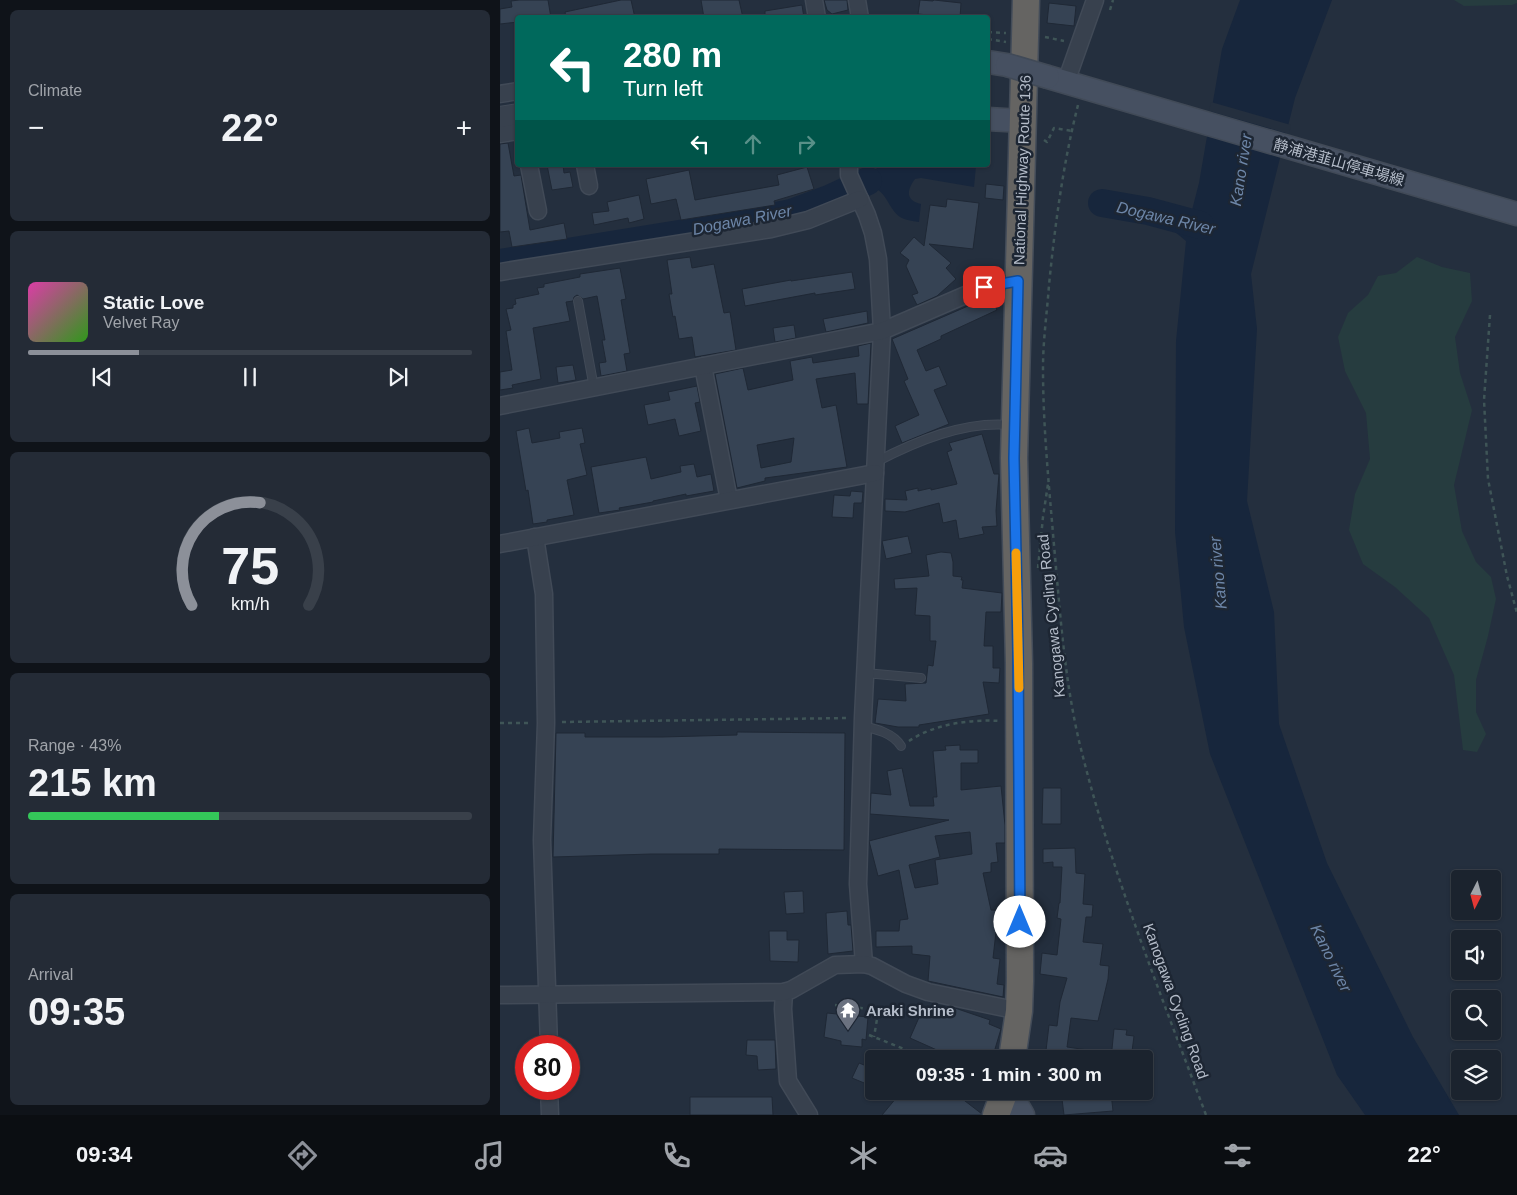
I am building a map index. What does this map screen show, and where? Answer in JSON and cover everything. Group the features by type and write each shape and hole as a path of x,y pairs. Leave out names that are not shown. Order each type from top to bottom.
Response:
{"highway":[{"name":"National Highway Route 136","path":"1013,1050 1019,1011 1020,971 1019,673 1014,425 1018,281 1033,127 1026,0"},
{"path":"996,1115 1003,1100"}],"main road":[{"name":"静浦港韮山停車場線","path":"990,62 1007,65 1057,80 1085,97 1517,214"},
{"path":"990,119 1033,127"},
{"path":"1013,1100 1023,1115"}],"street":[{"path":"814,0 816,15"},
{"path":"857,0 860,15"},
{"path":"1057,80 1095,0"},
{"path":"500,94 515,92"},
{"path":"500,117 515,114"},
{"path":"500,134 515,132"},
{"path":"530,167 538,211"},
{"path":"585,167 589,186"},
{"path":"849,170 873,233 878,259 882,331 862,722 858,884 864,964"},
{"path":"500,272 771,229 808,220 859,198"},
{"path":"500,406 882,331 984,287 1018,281"},
{"path":"703,366 729,500"},
{"path":"500,544 729,500 876,467"},
{"path":"535,537 544,594 546,723 542,840 549,1035"},
{"path":"500,996 784,992 791,990 835,965 864,964 928,992 1019,1011"},
{"path":"784,992 783,1009 788,1081 809,1115"},
{"path":"549,1100 550,1115"}],"lane":[{"path":"578,301 594,388"},
{"path":"876,467 929,439 959,429 982,424 1014,425"},
{"path":"865,673 921,678"},
{"path":"862,722 892,736 901,746"}],"path":[{"path":"990,32 1012,34"},
{"path":"1039,36 1065,42"},
{"path":"990,39 1012,42"},
{"name":"Kanogawa Cycling Road","path":"1085,97 1072,131 1055,227 1044,340 1044,409 1063,651 1070,698 1080,743 1107,840 1129,908 1206,1115"},
{"path":"1033,127 1044,141 1047,142 1054,128 1072,131"},
{"path":"1490,315 1484,400 1488,479 1507,576 1517,612"},
{"path":"1038,570 1042,517 1049,480"},
{"path":"901,746 916,736 948,726 987,720 1009,722"},
{"path":"500,723 862,722"},
{"path":"836,1006 869,1009 877,1019 874,1036"},
{"path":"869,1035 907,1050"}],"green space":[{"path":"1454,0 1517,0 1517,3 1512,5 1464,6"},
{"path":"1417,257 1442,267 1470,273 1472,301 1455,337 1460,373 1472,410 1454,485 1462,531 1476,562 1491,577 1496,599 1476,680 1476,712 1486,734 1477,752 1463,750 1454,675 1429,618 1395,587 1363,564 1349,530 1355,494 1370,459 1366,413 1345,371 1338,337 1348,313 1368,295 1378,276 1396,273"}],"water":[{"name":"Kano river","path":"1240,0 1332,0 1295,98 1251,274 1257,329 1247,501 1274,612 1279,724 1327,863 1413,1037 1459,1115 1365,1115 1337,1075 1210,754 1184,627 1175,532 1176,341 1186,241 1164,223 1166,213 1192,210 1199,183 1222,49"},
{"path":"879,167 976,167 974,187 921,178 915,179 910,187 909,194 912,200 921,204 919,222 900,217 878,190 866,188 859,190 838,202 833,192"}],"pier":[{"path":"1211,102 1291,125 1289,134 1209,111"}],"building":[{"path":"548,0 550,15 515,15 515,22 500,24 500,9 512,7 511,1"},
{"path":"621,0 631,0 634,15 566,15 565,12"},
{"path":"701,0 739,0 742,15 704,15"},
{"path":"824,0 847,0 848,10 832,14 827,10"},
{"path":"920,0 961,3 960,15 918,14"},
{"path":"1049,3 1076,6 1074,26 1047,23"},
{"path":"802,5 804,15 765,15 765,11"},
{"path":"508,143 514,176 521,175 530,230 564,223 567,239 512,247 509,231 500,232 500,144"},
{"path":"547,167 563,167 564,173 570,172 573,187 552,190"},
{"path":"807,167 814,189 774,201 775,205 681,220 676,199 651,204 646,179 689,170 695,200 779,185 777,175"},
{"path":"986,184 1004,186 1003,200 985,198"},
{"path":"639,195 644,219 629,223 628,218 594,225 592,213 609,211 607,202"},
{"path":"947,199 979,203 973,249 929,244 951,263 946,268 956,279 937,296 917,305 912,295 918,293 906,266 909,260 900,253 914,237 924,246 930,205 946,207"},
{"path":"690,257 692,268 714,264 724,313 730,312 736,350 695,357 692,337 679,339 669,294 672,294 667,260"},
{"path":"620,268 626,299 621,300 630,353 624,354 627,371 601,376 599,363 606,362 602,340 605,340 597,296 583,299 577,295 573,301 566,302 570,321 533,328 541,379 512,385 513,388 500,390 500,372 512,370 506,331 511,330 506,309 513,308 513,305 516,304 515,299 539,294 537,288 544,287 544,284 580,277 580,274"},
{"path":"852,272 855,289 815,295 815,293 745,306 742,289"},
{"path":"991,296 997,310 941,336 941,339 917,350 926,371 939,366 947,385 934,390 949,424 902,443 895,426 919,415 904,381 908,379 892,339"},
{"path":"867,311 868,323 826,332 823,319"},
{"path":"794,325 796,338 775,342 773,328"},
{"path":"871,343 868,404 857,404 855,373 816,379 822,408 836,405 847,467 765,478 765,481 737,488 715,374 743,368 748,390 793,380 790,361 812,357 813,363 859,356 858,346","holes":["794,438 791,462 761,468 757,445"]},
{"path":"573,365 576,380 558,383 556,367"},
{"path":"697,386 700,402 695,403 701,431 679,436 675,419 648,425 644,405 670,400 668,392"},
{"path":"529,428 532,443 560,438 559,432 582,428 585,443 580,444 587,475 567,480 574,515 533,524 516,431"},
{"path":"982,434 994,474 999,474 996,511 997,526 982,527 984,534 959,539 956,520 943,523 939,503 905,512 885,511 885,499 907,500 905,491 918,488 918,491 931,488 931,490 957,484 947,452 952,450 949,443"},
{"path":"646,457 651,479 681,472 680,466 694,464 697,477 711,474 714,491 686,496 686,494 619,508 620,510 599,513 591,467"},
{"path":"851,491 863,492 862,503 854,503 853,518 832,517 834,495 850,496"},
{"path":"908,536 912,553 886,559 882,541"},
{"path":"941,552 951,553 953,576 962,577 962,588 1002,593 1001,612 986,612 984,646 993,646 993,668 1000,668 999,683 983,682 989,714 919,725 919,727 898,727 875,723 878,699 906,701 905,684 926,683 928,665 933,666 936,641 930,641 930,616 915,615 917,588 895,589 894,579 929,576 926,555"},
{"path":"737,732 845,733 844,850 719,849 719,854 553,857 556,733 585,733 585,737 662,737 737,735"},
{"path":"960,745 960,750 978,750 978,763 961,763 961,790 1001,786 1005,843 996,843 998,862 991,863 991,872 983,873 991,910 1005,913 1005,932 996,932 993,958 1000,959 997,984 1004,985 1003,997 928,981 930,956 912,954 912,946 876,947 876,931 899,931 900,920 908,919 899,870 878,876 869,841 949,820 870,814 871,793 891,795 887,771 902,768 910,806 934,806 933,797 937,797 933,751 946,750 945,746","holes":["970,832 972,854 935,860 938,884 915,888 909,865 940,857 935,836"]},
{"path":"1043,788 1061,788 1061,824 1042,824"},
{"path":"1075,848 1076,873 1085,874 1083,904 1093,905 1092,917 1086,917 1083,942 1103,944 1100,965 1109,966 1108,979 1098,1021 1071,1018 1067,1047 1088,1050 1046,1050 1049,1025 1057,1026 1060,1002 1067,978 1040,974 1042,953 1057,955 1061,919 1057,918 1060,903 1062,867 1053,867 1053,862 1043,863 1043,849"},
{"path":"803,891 804,913 786,914 784,892"},
{"path":"847,911 848,925 851,925 853,951 828,954 826,913"},
{"path":"769,931 787,931 787,940 799,940 798,962 770,961"},
{"path":"924,1006 950,1017 952,1007 990,1020 989,1024 1001,1029 995,1050 937,1050 910,1038"},
{"path":"827,1013 868,1017 866,1040 862,1039 862,1047 841,1045 841,1041 824,1037"},
{"path":"1114,1029 1127,1030 1126,1035 1134,1036 1132,1050 1112,1050"},
{"path":"747,1040 775,1040 776,1069 758,1070 757,1056 746,1055"},
{"path":"859,1063 865,1065 865,1083 852,1078"},
{"path":"690,1097 772,1097 773,1115 690,1115"},
{"path":"894,1100 964,1100 982,1114 981,1115 882,1115"},
{"path":"1062,1100 1112,1100 1113,1111 1064,1115"}],"waterway":[{"name":"Dogawa River","path":"500,263 722,227 791,213 868,181"},
{"name":"Dogawa River","path":"1102,203 1148,211 1200,225"}],"slow traffic":[{"path":"1016,553 1019,688"}],"place":[{"name":"Araki Shrine","path":"848,1031"}],"route":[{"path":"984,287 1018,281 1014,458 1018,650 1020,922"}]}
